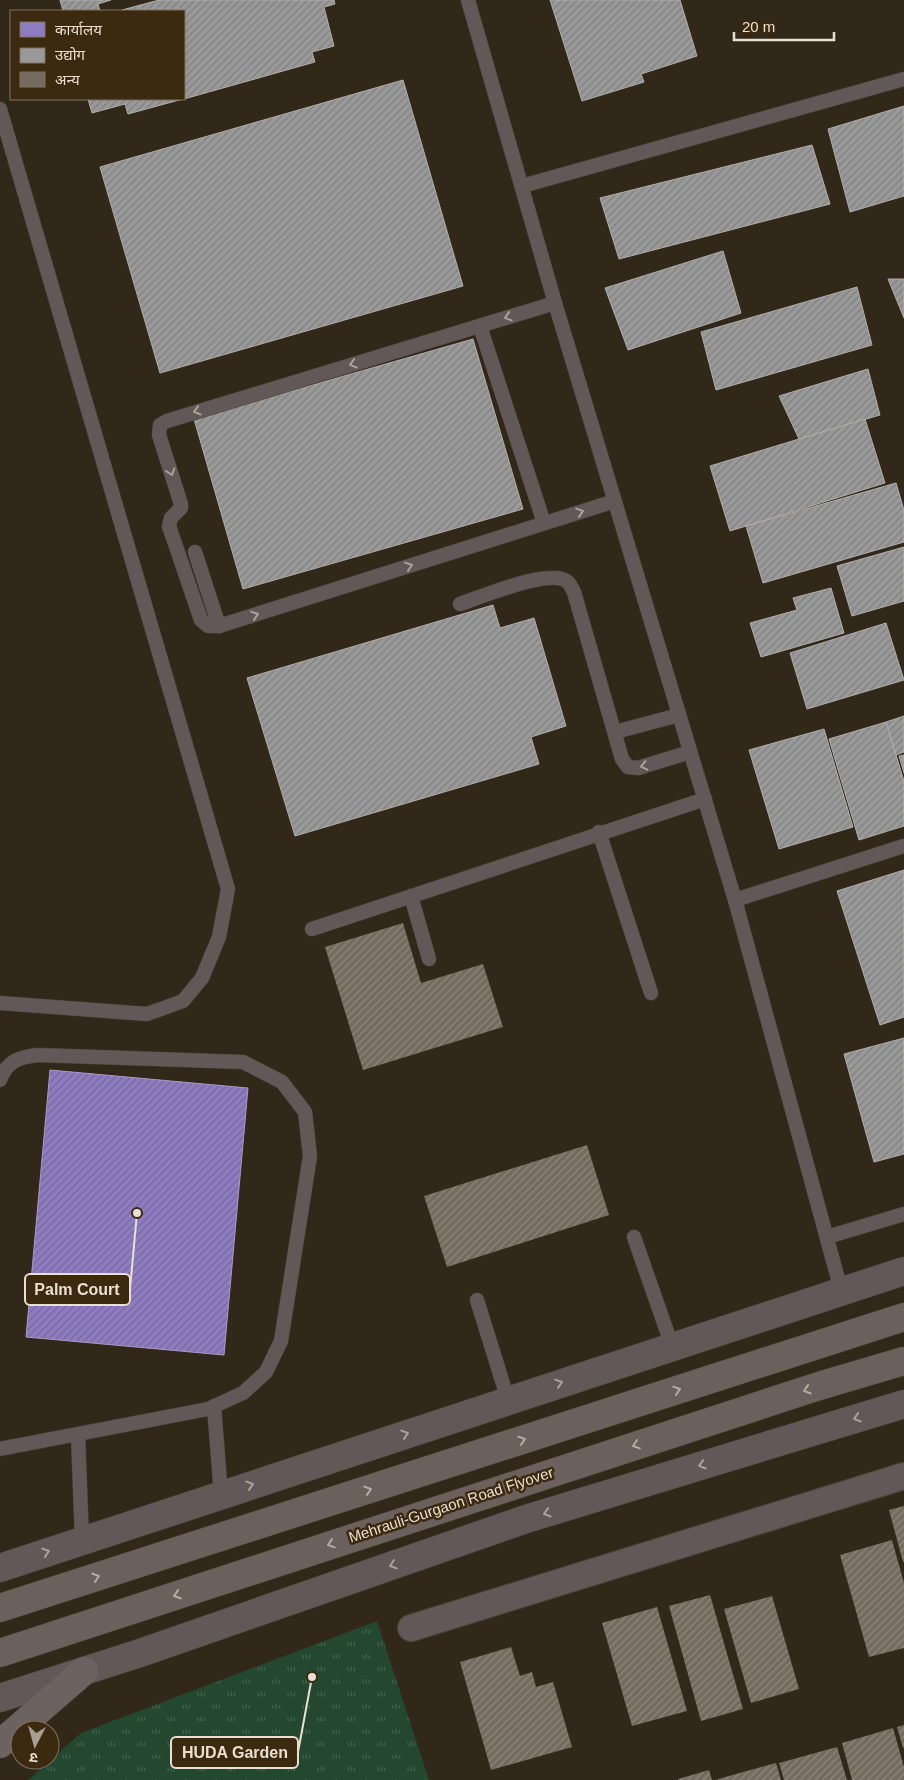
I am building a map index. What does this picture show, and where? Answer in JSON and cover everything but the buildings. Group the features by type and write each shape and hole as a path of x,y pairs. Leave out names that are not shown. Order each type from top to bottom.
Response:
{"main road":[{"path":"0,1608 904,1317"},
{"name":"Mehrauli-Gurgaon Road Flyover","path":"0,1653 800,1392 904,1360"},
{"path":"0,1744 84,1671"}],"street":[{"path":"0,1568 841,1290 904,1271"},
{"path":"0,1698 84,1671 526,1519 904,1404"},
{"path":"412,1628 904,1476"}],"lane":[{"path":"468,0 555,303 735,900 841,1290"},
{"path":"522,186 904,79"},
{"path":"0,109 228,889 219,937 202,978 183,1001 147,1014 0,1003"},
{"path":"555,303 166,421 160,426 159,435 181,504 181,508 170,518 169,526 200,620 208,626 219,626 615,501"},
{"path":"480,326 544,523"},
{"path":"195,552 219,626"},
{"path":"460,604 543,577 559,578 568,582 574,592 622,759 628,767 638,768 690,752"},
{"path":"615,732 679,715"},
{"path":"312,929 599,832 704,799"},
{"path":"599,832 651,993"},
{"path":"735,900 904,846"},
{"path":"411,896 429,959"},
{"path":"0,1080 6,1066 19,1057 38,1055 243,1062 282,1082 305,1112 310,1156 281,1341 266,1372 243,1393 214,1406 0,1449"},
{"path":"827,1237 904,1214"},
{"path":"634,1237 672,1346"},
{"path":"477,1300 508,1400"},
{"path":"214,1406 221,1495"},
{"path":"78,1434 82,1541"}],"green space":[{"path":"377,1621 429,1780 28,1780 39,1770 60,1770 60,1752 81,1733"}],"place":[{"name":"Palm Court","path":"137,1213"},
{"name":"HUDA Garden","path":"312,1677"}]}
